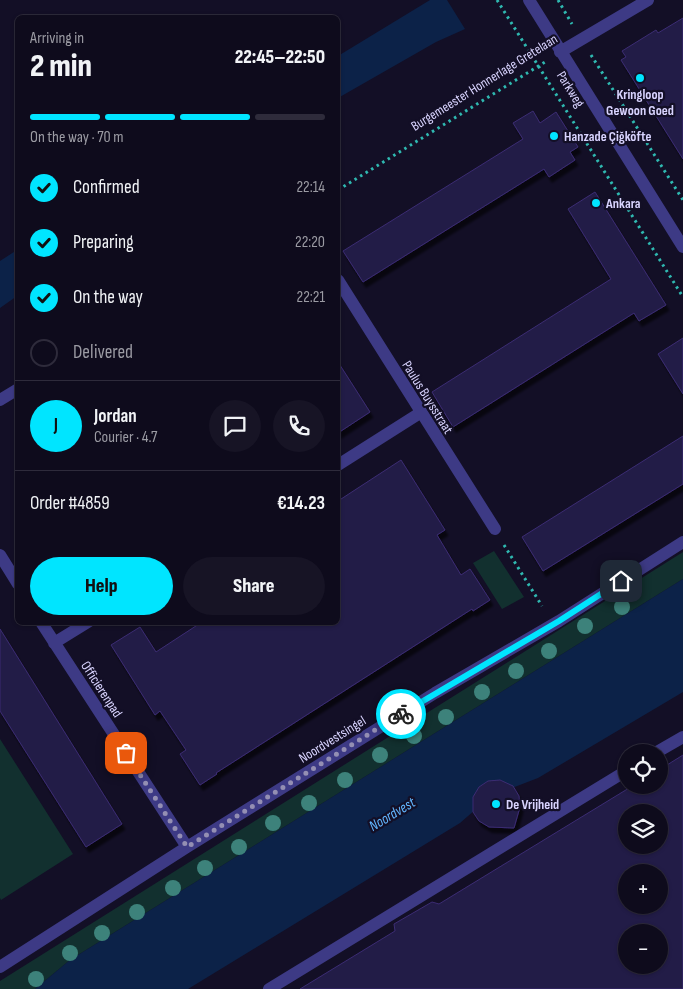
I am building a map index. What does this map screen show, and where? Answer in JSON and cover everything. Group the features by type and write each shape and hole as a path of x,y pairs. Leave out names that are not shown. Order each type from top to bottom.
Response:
{"street":[{"name":"Parkweg","path":"528,0 683,247"},
{"name":"Burgemeester Honnerlage Gretelaan","path":"560,52 648,0"},
{"name":"Paulus Buysstraat","path":"340,283 420,413 495,529"},
{"path":"0,400 15,391"},
{"path":"340,465 420,413"},
{"name":"Noordvestsingel","path":"0,967 187,847 436,693 559,621 683,542"},
{"path":"0,555 5,574 15,582"},
{"name":"Officierenpad","path":"44,625 54,644 187,847"},
{"path":"54,644 83,625"},
{"path":"668,746 683,737"},
{"path":"269,989 618,776"}],"path":[{"name":"Parkweg","path":"497,0 683,297"},
{"path":"558,0 683,200"},
{"name":"Burgemeester Honnerlage Gretelaan","path":"340,189 560,52"},
{"path":"495,529 542,606"}],"green space":[{"path":"494,551 524,597 502,609 473,563"},
{"path":"683,552 683,579 70,960 35,989 0,989 0,981"},
{"path":"0,739 73,854 1,900 0,898"}],"water":[{"path":"430,0 447,0 465,29 436,42 340,97 340,55"},
{"path":"15,251 15,297 0,308 0,261"},
{"name":"Noordvest","path":"683,579 683,692 538,778 491,796 460,823 188,989 35,989 70,960"}],"building":[{"path":"683,18 683,159 621,60 626,57 622,51 656,30 658,33"},
{"path":"533,111 540,123 556,112 578,147 570,152 575,160 549,177 544,169 363,282 343,251 523,139 513,123"},
{"path":"595,192 666,305 639,321 634,313 453,427 432,392 611,279 568,209"},
{"path":"683,338 683,394 658,354"},
{"path":"340,365 370,412 340,432"},
{"path":"683,436 683,484 543,571 522,537"},
{"path":"401,460 445,530 437,535 461,575 470,569 490,600 473,611 472,609 200,785 180,754 186,750 160,711 155,715 111,645 140,627 156,652 197,625 340,625 340,500"},
{"path":"0,629 122,824 86,847 0,711"},
{"path":"683,755 683,989 300,989 395,931 394,924 432,902 439,904 619,794 668,794 668,764"},
{"name":"De Vrijheid","path":"500,780 513,786 519,796 520,807 514,828 489,827 479,821 473,812 473,797 479,787 488,781"}],"way so far":[{"path":"126,753 187,847 401,714"}],"place":[{"name":"Kringloop Gewoon Goed","path":"640,78"},
{"name":"Hanzade Çiğköfte","path":"554,136"},
{"name":"Ankara","path":"596,203"},
{"name":"De Vrijheid","path":"496,804"}],"route":[{"path":"401,714 559,621 621,581"}]}
